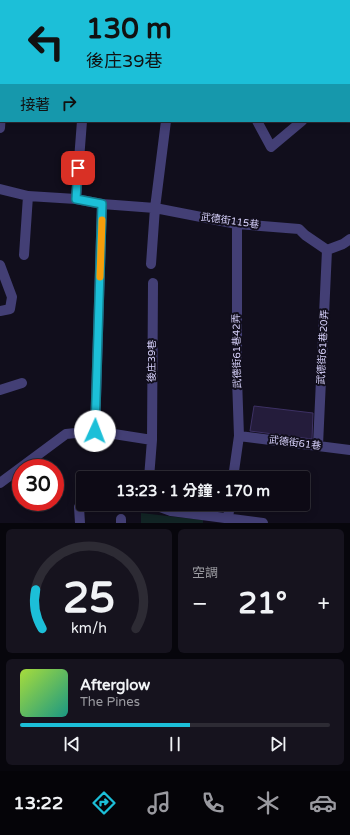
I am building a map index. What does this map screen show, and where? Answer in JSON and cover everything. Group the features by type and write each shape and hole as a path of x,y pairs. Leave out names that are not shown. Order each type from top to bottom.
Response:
{"street":[{"path":"76,199 82,122"},
{"path":"151,264 155,208 166,122"},
{"path":"257,122 271,147 301,122"},
{"path":"0,189 28,196 76,199 102,204 95,431"},
{"path":"24,255 28,196"},
{"name":"武德街115巷","path":"102,204 155,208 237,224 299,228 305,235 327,250"},
{"name":"武德街61巷42弄","path":"235,471 239,436 237,379 237,224"},
{"path":"327,250 350,240"},
{"name":"武德街61巷20弄","path":"318,445 327,250"},
{"path":"0,265 12,297 10,309 0,311"},
{"name":"後庄39巷","path":"150,471 153,283"},
{"path":"0,390 22,383"},
{"path":"0,483 66,434 95,431 152,440"},
{"name":"武德街61巷","path":"239,436 350,450"},
{"path":"79,511 80,523"},
{"path":"178,511 263,523"},
{"path":"228,518 229,511"}],"green space":[{"path":"141,513 203,520 203,523 141,523"}],"building":[{"path":"254,406 313,413 312,439 250,431"}],"slow traffic":[{"path":"100,277 102,220"}],"route":[{"path":"78,168 76,199 102,204 95,431"}]}
